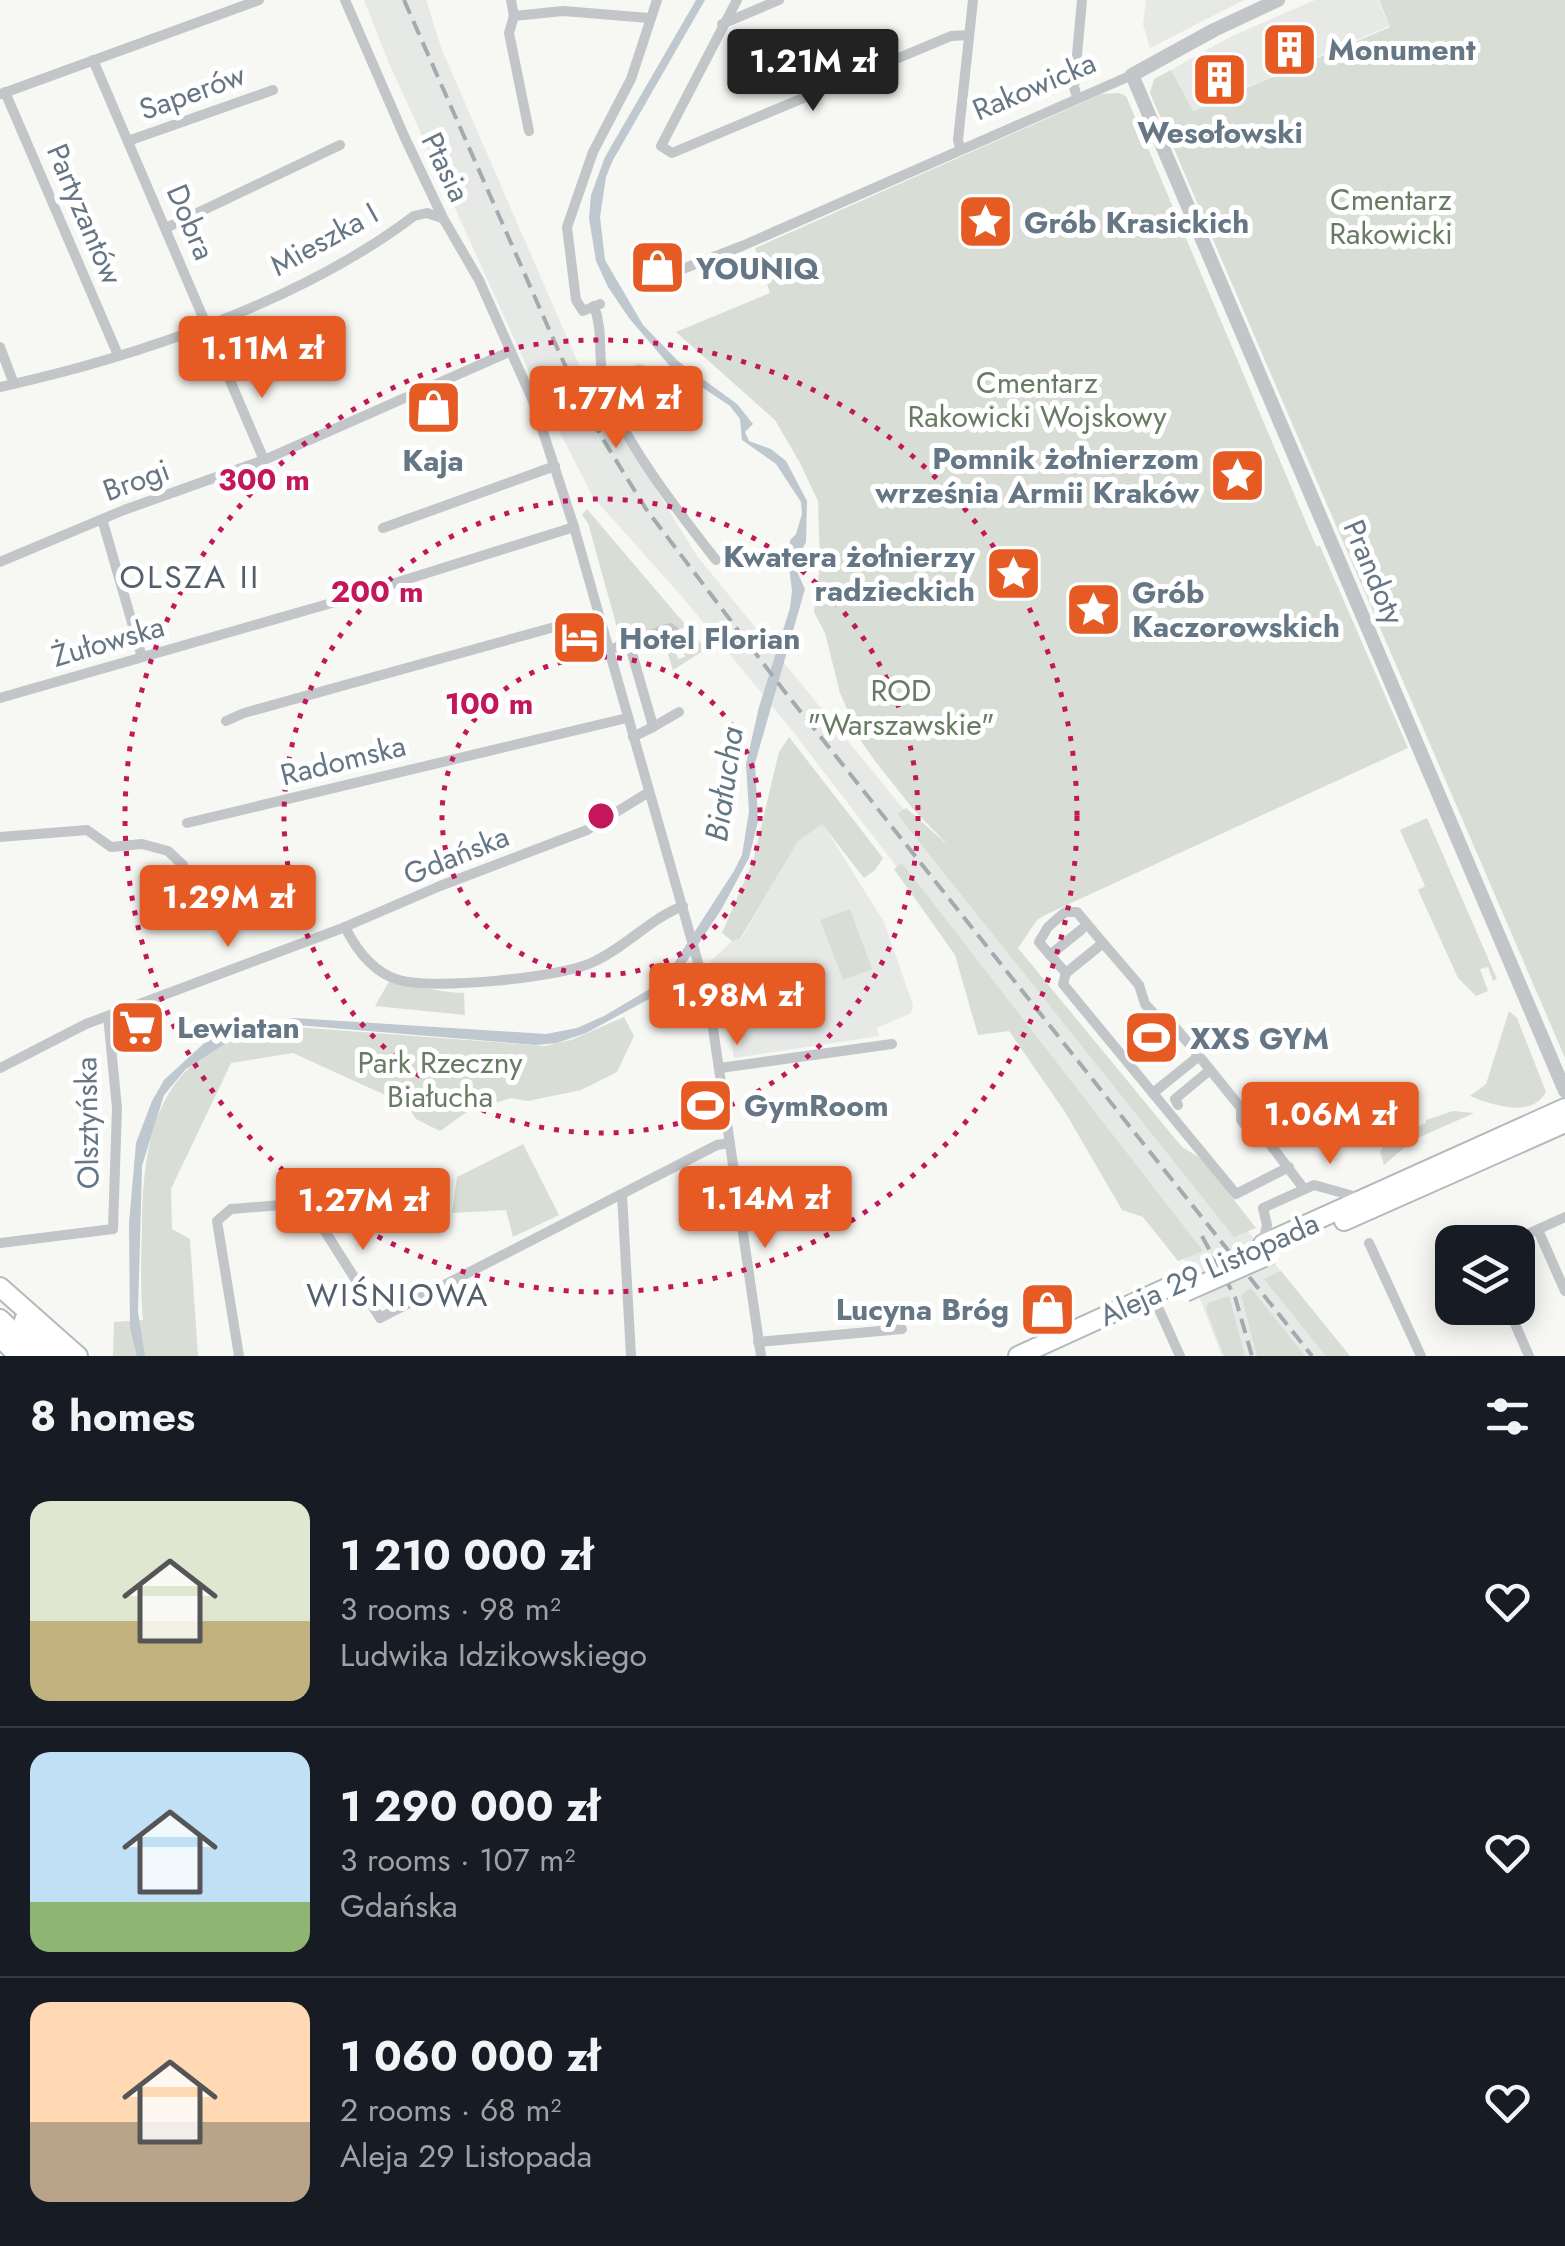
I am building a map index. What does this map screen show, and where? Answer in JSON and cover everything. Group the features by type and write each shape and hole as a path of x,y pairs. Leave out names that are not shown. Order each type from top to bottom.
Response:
{"main road":[{"name":"Aleja 29 Listopada","path":"1267,1249 1565,1108"},
{"name":"Aleja 29 Listopada","path":"1018,1356 1565,1123"},
{"name":"Aleja 29 Listopada","path":"1045,1356 1156,1305 1183,1286"},
{"path":"0,1287 78,1356"},
{"path":"0,1299 58,1356"},
{"path":"0,1318 38,1356"},
{"path":"0,1337 18,1356"}],"street":[{"path":"3,93 259,0"},
{"name":"Ptasia","path":"345,0 443,218 479,280 538,414 574,527 701,969 720,1068 761,1356"},
{"path":"511,0 514,16 509,33 529,131"},
{"path":"657,0 631,79 589,162 567,227 576,300 592,307 601,328 603,380 614,410 677,508 716,560"},
{"path":"736,0 661,146 665,151 672,154 951,36 970,34"},
{"path":"722,24 779,0"},
{"path":"960,148 973,0"},
{"path":"1077,97 1074,87 1082,0"},
{"name":"Rakowicka","path":"641,285 742,246 1132,75 1278,0"},
{"path":"514,16 563,11 649,18"},
{"name":"Dobra","path":"93,60 264,460"},
{"name":"Prandoty","path":"1132,75 1565,1091"},
{"name":"Saperów","path":"128,141 273,90"},
{"name":"Partyzantów","path":"3,93 118,354"},
{"path":"166,228 340,145"},
{"name":"Mieszka I","path":"0,388 208,325 344,264 414,216 426,213 443,218"},
{"path":"0,347 14,384"},
{"name":"Brogi","path":"0,562 102,519 264,460 510,351"},
{"path":"384,528 555,466"},
{"path":"102,519 142,657"},
{"name":"Żułowska","path":"0,698 328,604 574,527"},
{"path":"226,721 244,712 598,616"},
{"path":"608,650 670,628 680,648"},
{"path":"629,643 654,727"},
{"path":"633,736 679,712"},
{"name":"Radomska","path":"187,824 627,718"},
{"name":"Gdańska","path":"0,1068 56,1037 587,830 649,792"},
{"path":"0,837 87,830 111,847 142,844 168,852 183,865"},
{"path":"345,927 372,964 401,981 520,979 586,966 684,911"},
{"path":"1066,974 1039,942 1048,926 1065,912 1077,912 1139,985 1145,1004 1159,1019 1174,1026 1241,1108 1241,1120 1252,1134 1267,1140 1304,1189"},
{"path":"1050,955 1082,928"},
{"path":"1103,943 1066,974 1062,984 1236,1194 1290,1167"},
{"name":"Olsztyńska","path":"0,1243 114,1229 117,1108 108,1016"},
{"path":"720,1068 892,1044"},
{"path":"1153,1093 1198,1056"},
{"path":"1178,1105 1175,1099 1210,1070"},
{"path":"239,1356 217,1221 230,1209 308,1203 380,1318 717,1145 730,1143"},
{"path":"1267,1249 1264,1208 1318,1184 1350,1195"},
{"path":"622,1194 631,1356"},
{"path":"1535,1231 1565,1217"},
{"path":"1538,1230 1565,1292"},
{"path":"1369,1243 1422,1356"},
{"path":"1156,1305 1180,1356"},
{"path":"1515,1325 1529,1356"},
{"path":"758,1342 902,1329"}],"shaded area":[{"path":"364,0 426,0 442,50 578,363 697,556 1350,1356 1222,1356 1171,1224 787,724 593,497 533,380"},
{"path":"696,0 705,0 613,160 606,177 600,217 605,260 643,325 678,361 737,404 753,424 745,432 749,441 771,449 786,461 807,501 806,542 794,565 805,589 755,763 758,821 749,858 721,910 681,970 649,999 586,1033 536,1045 296,1025 231,1040 186,1069 164,1095 142,1166 138,1312 145,1356 137,1356 130,1328 129,1223 136,1143 164,1080 212,1036 234,1028 294,1018 546,1034 577,1028 648,990 675,962 742,855 749,811 746,764 790,608 788,559 790,540 802,514 801,502 776,464 742,440 740,419 730,406 669,365 629,318 596,261 589,218 591,195 605,157"},
{"path":"1146,0 1244,0 1150,48 1143,24"},
{"path":"1315,0 1378,0 1389,26 1192,111 1171,70 1230,37"},
{"path":"822,823 884,922 913,1005 911,1013 877,1028 879,1036 734,1058 726,1009 711,961 732,941 741,939 798,840"}],"green space":[{"name":"Cmentarz Rakowicki","path":"1379,0 1565,0 1565,1058 1150,93 1154,79 1171,70 1193,111 1390,27"},
{"name":"Cmentarz Rakowicki Wojskowy","path":"1102,94 1126,96 1316,546 1320,546 1408,748 1045,915 1037,920 1018,948 1182,1147 1202,1159 1256,1228 1234,1237 897,814 906,808 949,846 875,761 861,741 840,693 825,633 814,612 820,564 818,501 800,463 775,420 676,332 770,293 755,248"},
{"path":"639,364 667,380 680,394 680,402 666,410 658,404 643,412 632,373 633,366"},
{"path":"587,509 706,649 673,670 662,636 670,634 672,652 676,651 678,659 685,657 684,651 692,648 683,628 621,642 588,523 582,515"},
{"name":"ROD \"Warszawskie\"","path":"789,737 883,858 864,878 822,824 798,841 740,939 732,941 722,933 753,861 779,752"},
{"path":"1427,818 1497,979 1493,981 1488,967 1480,969 1488,991 1476,996 1458,978 1418,890 1425,886 1400,830"},
{"path":"902,863 1203,1251 1178,1261 1143,1217 1122,1210 1065,1112 1009,1031 978,1035 955,955 894,869"},
{"path":"850,909 872,969 843,980 820,920"},
{"path":"390,980 464,993 465,1015 375,1006"},
{"path":"1509,1011 1517,1018 1546,1092 1521,1108 1470,1096 1486,1084"},
{"name":"Park Rzeczny Białucha","path":"624,1017 634,1036 617,1072 581,1090 528,1101 511,1098 467,1112 440,1131 416,1119 407,1105 293,1053 231,1063 171,1189 172,1229 190,1239 198,1356 113,1356 114,1322 143,1320 144,1185 158,1116 172,1088 192,1065 219,1047 253,1034 296,1027 545,1046 571,1040"},
{"path":"1453,1111 1474,1113 1413,1140 1384,1165 1380,1152 1388,1140"},
{"path":"523,1144 559,1215 513,1237 506,1210 452,1213 457,1177"},
{"path":"1281,1271 1350,1356 1326,1356 1264,1279"},
{"path":"1251,1288 1305,1356 1257,1356 1241,1295"},
{"path":"1229,1296 1245,1356 1224,1356 1206,1309 1208,1303"}],"railway":[{"path":"404,0 563,361 601,436 646,509 785,692 1312,1356"},
{"path":"1202,1236 1235,1297 1252,1356"}],"place":[{"name":"Monument","path":"1289,49"},
{"name":"Wesołowski","path":"1220,79"},
{"name":"Grób Krasickich","path":"985,222"},
{"name":"YOUNIQ","path":"657,268"},
{"name":"Kaja","path":"433,407"},
{"name":"Pomnik żołnierzom września Armii Kraków","path":"1238,475"},
{"name":"Kwatera żołnierzy radzieckich","path":"1014,573"},
{"name":"Grób Kaczorowskich","path":"1093,609"},
{"name":"Hotel Florian","path":"580,638"},
{"name":"Lewiatan","path":"138,1027"},
{"name":"XXS GYM","path":"1151,1038"},
{"name":"GymRoom","path":"705,1105"},
{"name":"Lucyna Bróg","path":"1048,1309"}],"district":[{"name":"OLSZA II","path":"190,577"},
{"name":"WIŚNIOWA","path":"398,1295"}],"water label":[{"name":"Białucha","path":"724,784"}]}
